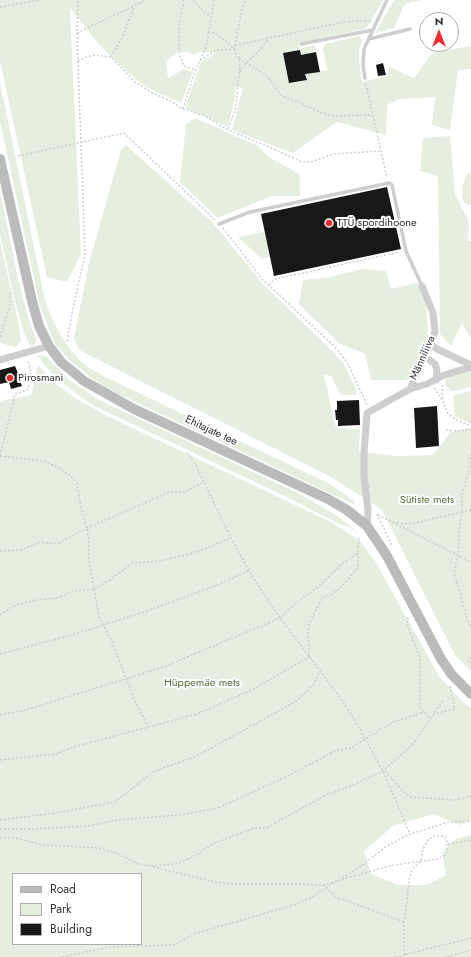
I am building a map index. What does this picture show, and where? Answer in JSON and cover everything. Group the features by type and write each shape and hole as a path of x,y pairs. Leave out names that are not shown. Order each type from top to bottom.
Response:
{"main road":[{"name":"Ehitajate tee","path":"0,159 39,326 49,346 61,362 84,382 134,409 328,500 347,510 367,526 387,556 441,659 452,675 471,694"}],"street":[{"name":"Männiliiva","path":"370,411 410,389 431,344 435,331 433,312 422,286"},
{"path":"431,344 437,349 471,366"},
{"path":"0,360 49,346"},
{"path":"425,357 435,364 438,379"},
{"path":"410,389 428,384 471,366"},
{"path":"367,526 368,510 364,476 364,453 367,413 370,411"}],"lane":[{"path":"364,78 364,49 387,0"},
{"path":"369,39 410,29"},
{"path":"301,44 373,30"},
{"path":"219,224 250,212 388,183 392,185 406,251 422,286"}],"path":[{"path":"0,7 40,0"},
{"path":"67,342 85,255 76,33 78,0"},
{"path":"76,33 134,7 146,0"},
{"path":"184,0 179,23 179,54 184,66 196,70"},
{"path":"193,0 204,12 211,16"},
{"path":"183,109 196,70 206,48 214,0"},
{"path":"234,49 242,8 246,0"},
{"path":"110,57 122,38 134,7"},
{"path":"235,46 344,22 376,22"},
{"path":"208,32 214,33 220,37 234,49 239,58 267,76 282,96 332,116 372,115"},
{"path":"239,75 243,66 261,50 268,39"},
{"path":"200,60 217,50 234,49"},
{"path":"78,61 95,55 110,57 134,82 154,94 169,100 183,109 205,116 228,130 302,162 310,162 333,154 380,151"},
{"path":"228,130 236,111 239,58"},
{"path":"364,78 388,183"},
{"path":"18,156 124,133 219,224 262,279 335,347 347,362 370,411"},
{"path":"269,285 275,279 406,251"},
{"path":"0,336 9,309 11,291"},
{"path":"26,353 30,381 27,390 15,394 0,456 44,461 70,475 77,483 81,508 87,528 89,561 98,603 99,617 120,658 134,699 148,727"},
{"path":"438,379 443,383 443,401 448,414 471,426"},
{"path":"428,384 443,401"},
{"path":"446,430 471,430"},
{"path":"187,452 195,464 231,538 249,571 280,618 345,705 366,739 383,770 410,834"},
{"path":"471,454 468,475 462,492 462,512 458,556 454,572 468,623 471,627"},
{"path":"0,551 21,550 40,542 57,544 87,528 170,492 184,492 204,482"},
{"path":"368,510 471,562"},
{"path":"393,522 410,524 471,510"},
{"path":"0,615 16,605 37,600 57,598 74,591 94,589 110,580 132,563 160,561 189,554 204,550 231,538"},
{"path":"309,657 308,627 322,598 332,594 341,587 356,569 358,564 359,538"},
{"path":"0,715 26,710 166,666 280,618 358,552"},
{"path":"0,654 104,625 217,586 249,571"},
{"path":"408,617 407,624 420,658 420,704 424,712 430,718"},
{"path":"0,760 56,754 77,746 197,714 252,690 309,657"},
{"path":"468,662 471,657"},
{"path":"0,820 55,813 115,802 154,771 195,757 295,702 313,685 320,671"},
{"path":"433,714 455,709 450,686"},
{"path":"150,866 176,864 198,855 212,844 252,829 268,827 326,795 353,785 383,770 413,744 444,699"},
{"path":"0,829 89,826 117,820 180,815 218,808 290,775 335,751 351,748 393,722 424,712"},
{"path":"383,770 400,789 410,797 455,800 471,796"},
{"path":"62,957 110,947 174,945 197,933 297,904 312,897 361,866 387,846 410,834 449,822 471,821"},
{"path":"0,838 16,838 43,845 99,848 117,852 138,864 215,882 231,884 323,885 389,866 421,861 437,859 446,855 448,844 445,837 436,835 428,840 423,849 421,861 412,869 409,880 404,922 404,947 406,956"},
{"path":"448,844 471,840"},
{"path":"323,885 336,897 404,922"},
{"path":"395,957 406,956 471,938"},
{"path":"447,957 471,950"}],"green space":[{"path":"0,0 383,0 369,25 364,29 298,43 300,49 315,45 316,51 308,53 312,73 327,70 323,49 325,44 359,36 362,40 359,51 359,62 362,82 388,76 388,66 414,78 432,53 459,52 459,48 471,46 471,69 458,70 450,130 432,125 435,97 399,99 387,105 386,135 337,122 293,153 232,130 243,88 236,87 228,127 185,108 201,62 217,52 197,52 194,55 187,52 177,52 166,62 168,78 184,69 193,72 181,103 146,87 131,75 103,49 70,8 81,254 67,282 47,277 0,61","holes":["300,50 307,80 290,83 283,53"]},
{"path":"394,0 422,0 405,4 394,28 375,33"},
{"path":"0,83 45,300 51,317 63,339 74,354 86,366 103,376 330,484 354,501 355,505 114,392 97,382 67,358 54,342 40,306 0,121"},
{"path":"195,118 258,146 268,157 300,174 300,196 271,196 218,218 180,182 186,124"},
{"path":"450,136 455,194 469,222 468,241 471,241 471,338 462,323 451,346 440,334 438,176 420,171 423,138"},
{"name":"Sütiste mets","path":"126,145 213,223 262,283 343,363 356,389 356,395 341,395 331,376 324,375 336,428 360,429 359,452 397,456 433,455 450,433 471,427 471,671 455,655 382,510 331,477 79,350 74,338 89,263 121,150"},
{"path":"471,172 471,205 468,205 463,201 462,187 466,175"},
{"path":"0,191 18,279 27,314 36,339 36,343 31,348 23,330 0,234"},
{"path":"265,232 270,257 262,259 238,237"},
{"path":"0,241 18,321 21,341 16,347 0,343"},
{"path":"363,269 386,271 391,289 417,283 426,305 428,338 408,380 371,380 365,354 340,344 299,304 303,280 326,278"},
{"path":"37,355 46,356 69,380 99,400 300,494 339,517 359,534 295,501 86,401 54,376"},
{"name":"Hüppemäe mets","path":"38,365 56,384 78,400 105,415 333,523 360,541 375,561 439,676 464,703 471,708 471,820 460,825 433,814 393,826 364,851 371,874 399,885 427,885 446,875 442,853 455,839 471,835 471,957 0,957 0,401 31,395"},
{"path":"469,369 471,374 471,387 450,391 445,384 446,375"},
{"path":"471,391 471,424 455,416 453,400 454,395"}],"building":[{"path":"300,50 301,55 316,52 320,72 305,74 307,80 289,83 283,53"},
{"path":"383,63 386,75 378,76 376,65"},
{"name":"TTÜ spordihoone","path":"387,187 401,249 274,276 261,214"},
{"name":"Pirosmani","path":"15,366 22,386 11,389 9,382 0,384 0,370"},
{"path":"359,400 360,425 338,426 335,410 337,410 337,401"},
{"path":"437,406 439,446 416,448 414,408"}],"place":[{"name":"TTÜ spordihoone","path":"329,223"},
{"name":"Pirosmani","path":"10,378"}]}
